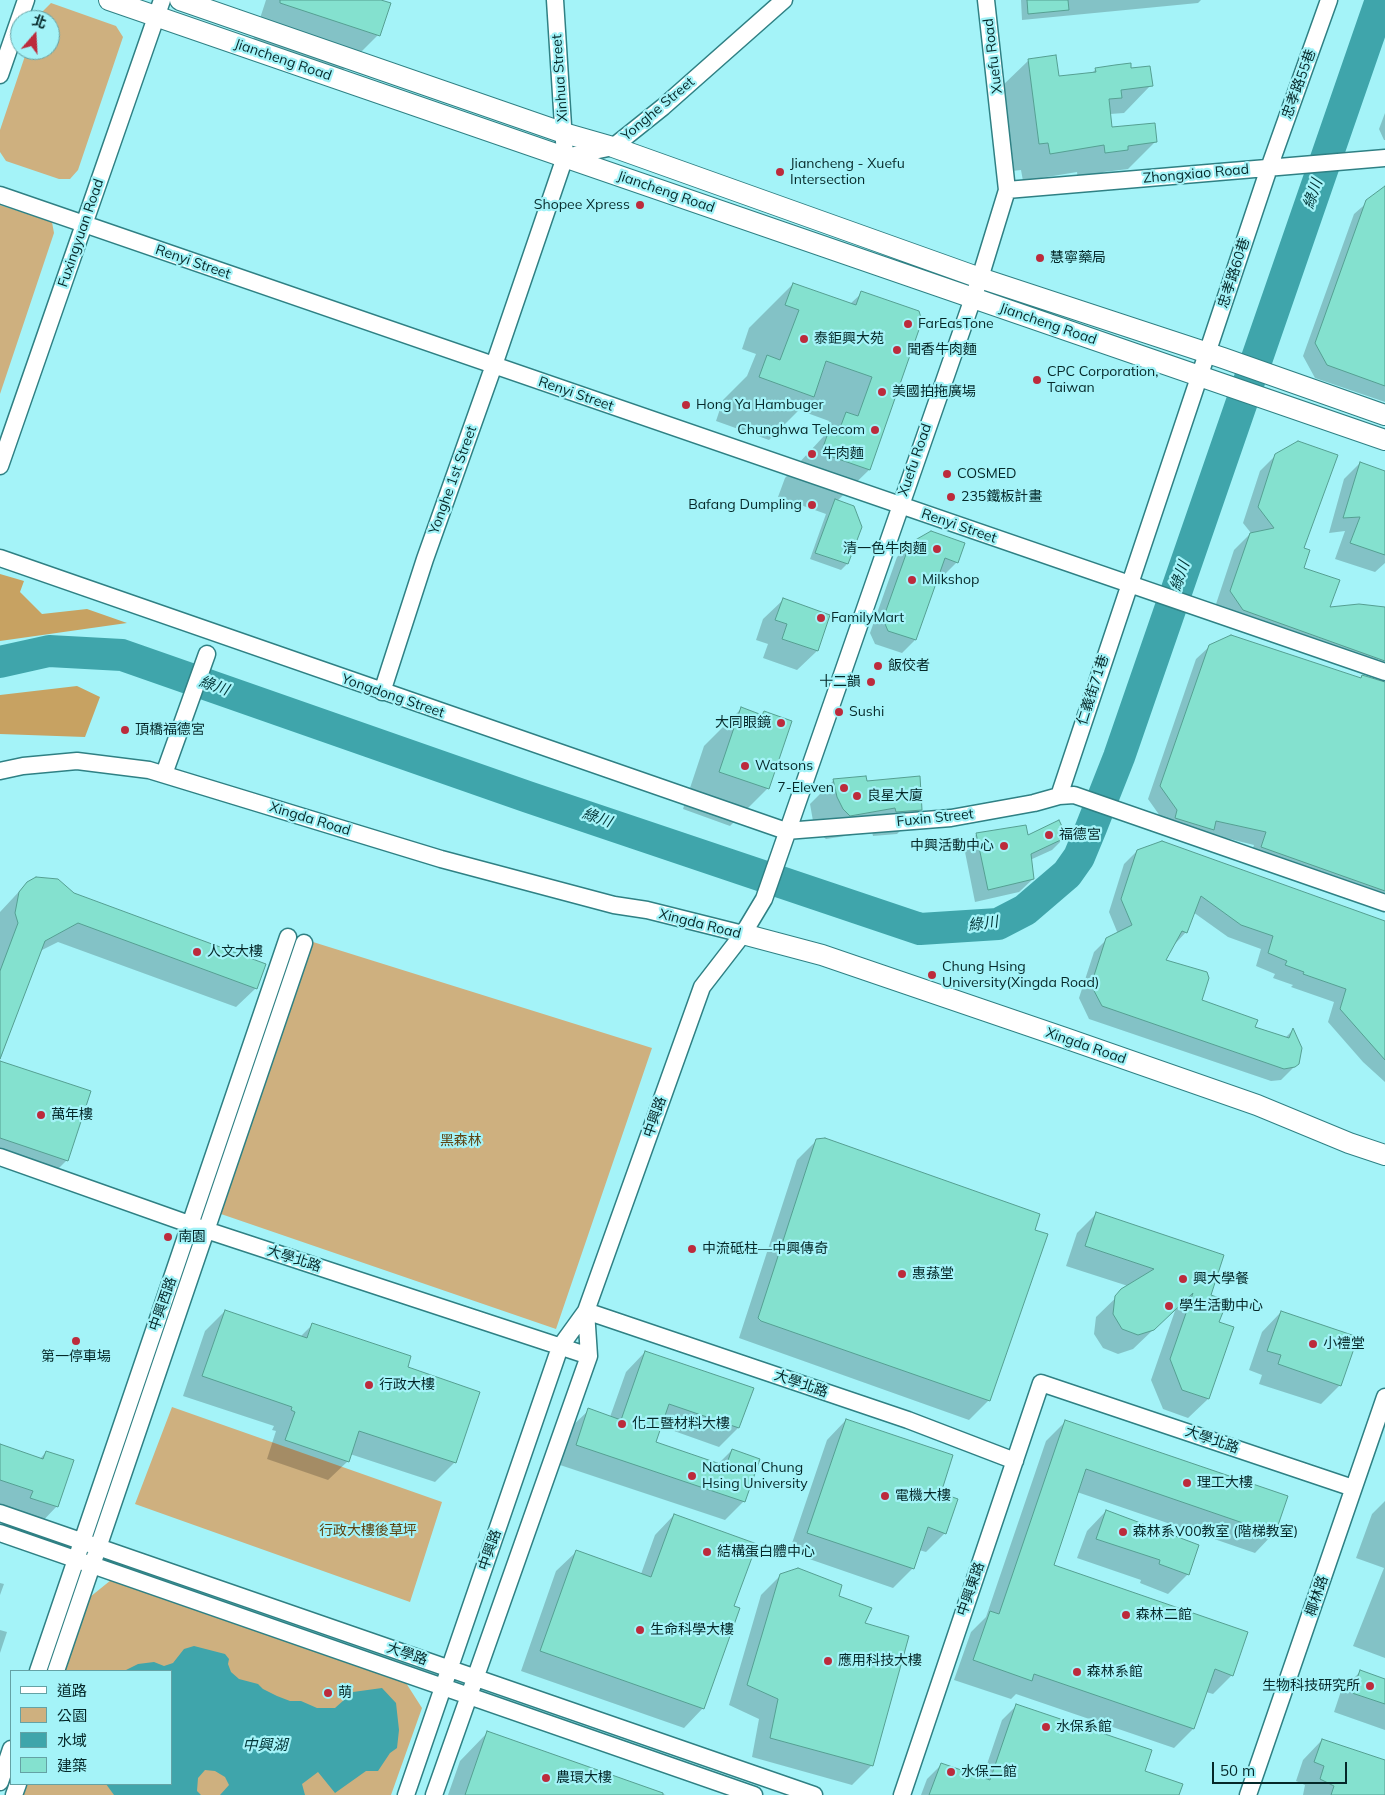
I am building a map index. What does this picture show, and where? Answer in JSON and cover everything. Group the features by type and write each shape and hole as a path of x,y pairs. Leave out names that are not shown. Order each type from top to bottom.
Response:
{"street":[{"path":"0,75 26,0"},
{"name":"Jiancheng Road","path":"109,0 159,8 565,157 1385,440"},
{"name":"Jiancheng Road","path":"180,0 564,133 613,147 980,278 1230,360 1385,415"},
{"name":"Xinhua Street","path":"555,0 565,157"},
{"name":"Yonghe Street","path":"565,157 613,147 663,107 784,0"},
{"name":"Xuefu Road","path":"743,934 764,899 899,505 980,278 1007,190 986,0"},
{"name":"忠孝路55巷","path":"1269,168 1325,5"},
{"name":"Fuxingyuan Road","path":"0,466 159,8"},
{"name":"Yonghe 1st Street","path":"382,692 425,559 565,157"},
{"name":"Zhongxiao Road","path":"1007,190 1385,158"},
{"name":"忠孝路60巷","path":"1200,377 1269,168"},
{"name":"Renyi Street","path":"0,195 1385,672"},
{"name":"仁義街71巷","path":"1059,796 1200,377"},
{"name":"Yongdong Street","path":"0,558 786,831"},
{"path":"164,774 206,654"},
{"name":"Xingda Road","path":"0,771 23,766 77,761 164,774 441,859 614,905 648,910 784,943 1257,1105 1349,1143 1385,1155"},
{"name":"Fuxin Street","path":"786,831 951,818 1034,803 1059,796 1081,797 1385,903"},
{"name":"中興路","path":"406,1795 560,1346 586,1311 702,986 743,934"},
{"name":"中興西路","path":"38,1670 288,937"},
{"name":"中興西路","path":"56,1670 304,942"},
{"name":"大學北路","path":"0,1157 206,1230 589,1356"},
{"name":"中興路","path":"434,1795 589,1356 586,1311"},
{"name":"大學北路","path":"586,1311 908,1420 1015,1461"},
{"name":"大學北路","path":"1041,1383 1354,1488"},
{"name":"中興東路","path":"902,1795 1041,1383"},
{"name":"椰林路","path":"1248,1795 1385,1397"},
{"name":"大學路","path":"0,1513 814,1795"},
{"name":"大學路","path":"0,1534 754,1795"},
{"path":"0,1782 10,1752"}],"green space":[{"path":"51,3 116,26 123,37 78,170 70,179 59,179 6,161 0,152 0,130 24,60 60,60 60,10 44,10"},
{"path":"0,205 52,222 54,233 0,394"},
{"name":"黑森林","path":"313,942 652,1048 556,1329 221,1214"},
{"name":"行政大樓後草坪","path":"172,1407 442,1502 410,1602 135,1504"},
{"path":"116,1576 399,1672 422,1708 391,1795 23,1795 27,1785 172,1785 172,1670 65,1670 90,1597"}],"shaded area":[{"path":"0,574 24,581 20,592 42,614 87,609 127,623 0,641"},
{"path":"77,686 100,697 85,737 0,734 0,695"}],"water":[{"name":"中興湖","path":"194,1646 225,1654 229,1659 228,1664 231,1672 239,1679 258,1684 263,1689 290,1701 301,1701 317,1708 335,1708 353,1692 382,1688 396,1703 399,1730 397,1748 390,1753 378,1771 366,1771 335,1793 318,1772 302,1784 305,1795 220,1795 229,1785 225,1777 215,1771 205,1770 198,1778 197,1791 201,1795 114,1795 107,1785 172,1785 172,1670 126,1670 138,1664 154,1662 164,1666 173,1663 184,1649"}],"building":[{"path":"280,0 381,0 391,3 380,36 280,3"},
{"path":"1027,0 1068,0 1069,10 1028,14"},
{"path":"1056,55 1059,76 1096,72 1095,68 1131,63 1131,68 1150,66 1153,86 1121,90 1122,98 1109,99 1112,127 1155,123 1157,142 1128,146 1128,150 1105,153 1104,145 1050,154 1048,143 1039,144 1028,59"},
{"path":"1385,186 1385,386 1327,365 1315,343 1366,200"},
{"path":"793,283 856,305 861,291 919,311 922,321 870,470 821,453 828,433 837,436 846,412 858,416 872,377 826,361 814,397 759,377 767,355 780,360 799,310 785,305"},
{"path":"1298,441 1338,455 1304,548 1310,550 1304,568 1340,580 1330,607 1359,604 1385,607 1385,661 1243,610 1230,591 1250,533 1274,528 1258,507 1275,454"},
{"path":"1360,462 1385,471 1385,555 1350,543 1360,517 1343,518"},
{"path":"835,499 854,506 862,527 848,564 815,553"},
{"path":"931,531 965,543 958,563 945,558 916,640 888,631 883,619 910,543"},
{"path":"783,598 830,615 818,651 782,639 787,624 775,620"},
{"path":"1231,635 1361,678 1362,675 1385,682 1385,891 1261,847 1266,832 1216,821 1214,830 1175,818 1177,810 1160,786 1209,645"},
{"path":"741,707 762,715 764,711 792,721 769,789 719,772"},
{"path":"866,776 867,781 920,776 922,810 896,812 895,808 850,816 843,809 837,797 833,779"},
{"name":"中興活動中心","path":"1059,820 1067,837 1031,854 1034,879 988,890 976,833 1026,825 1028,835"},
{"path":"1162,841 1385,921 1385,1060 1340,1009 1346,989 1303,974 1304,972 1285,965 1287,961 1268,953 1273,936 1241,925 1201,896 1187,933 1182,931 1166,960 1207,972 1209,978 1202,1000 1258,1020 1255,1027 1289,1038 1293,1028 1302,1048 1299,1064 1295,1067 1284,1069 1102,1006 1091,985 1106,938 1132,925 1121,899 1137,850"},
{"name":"人文大樓","path":"36,877 58,879 74,893 266,964 257,989 78,923 45,941 0,1059 0,971 18,923 15,913 19,892 27,882"},
{"name":"萬年樓","path":"0,1061 91,1091 68,1161 0,1138"},
{"name":"惠蓀堂","path":"825,1138 1040,1214 1035,1230 1048,1234 990,1401 761,1321 758,1318 816,1139"},
{"name":"學生活動中心","path":"1096,1212 1224,1255 1211,1295 1222,1299 1224,1303 1225,1307 1219,1322 1234,1327 1209,1399 1182,1390 1170,1359 1193,1293 1154,1330 1138,1335 1122,1329 1113,1314 1115,1296 1121,1289 1154,1269 1085,1246"},
{"name":"行政大樓","path":"225,1310 307,1338 312,1323 411,1356 408,1367 480,1392 456,1463 359,1431 349,1462 285,1440 295,1412 291,1410 292,1407 202,1376"},
{"name":"小禮堂","path":"1281,1311 1358,1337 1341,1386 1278,1364 1281,1355 1267,1351"},
{"name":"化工暨材料大樓","path":"645,1351 754,1388 739,1428 669,1404 656,1442 726,1466 732,1449 760,1459 745,1502 576,1445 588,1408 621,1420"},
{"name":"電機大樓","path":"846,1419 953,1455 941,1493 958,1499 946,1534 928,1527 914,1569 807,1533"},
{"path":"1065,1420 1288,1496 1275,1534 1086,1469 1054,1565 1248,1632 1233,1676 1215,1669 1194,1729 1034,1674 1032,1681 973,1660 990,1611 999,1614"},
{"path":"0,1444 43,1459 46,1451 74,1460 58,1507 30,1498 33,1491 0,1480"},
{"path":"1106,1510 1199,1545 1189,1575 1159,1564 1160,1560 1096,1539"},
{"name":"生命科學大樓","path":"674,1514 757,1544 734,1606 740,1608 704,1709 540,1651 576,1550 651,1577"},
{"name":"應用科技大樓","path":"798,1568 842,1585 839,1596 872,1608 865,1623 909,1636 873,1766 770,1738 778,1699 747,1685 780,1574"},
{"name":"生物科技研究所","path":"1360,1670 1385,1679 1385,1704 1352,1693"},
{"name":"水保系館","path":"1016,1704 1152,1750 1145,1771 1183,1784 1179,1795 929,1795 941,1763 990,1780"},
{"name":"農環大樓","path":"487,1731 663,1793 663,1795 465,1795"},
{"path":"1322,1739 1385,1760 1385,1795 1331,1795 1334,1786 1320,1779 1324,1766 1314,1762"}],"waterway":[{"name":"綠川","path":"0,662 49,651 122,655 528,797 920,929 998,924 1025,910 1067,874 1079,857 1119,757 1381,0"}],"place":[{"name":"Jiancheng - Xuefu Intersection","path":"780,172"},
{"name":"Shopee Xpress","path":"640,205"},
{"name":"慧寧藥局","path":"1040,258"},
{"name":"FarEasTone","path":"908,324"},
{"name":"泰鉅興大苑","path":"804,339"},
{"name":"聞香牛肉麵","path":"897,350"},
{"name":"CPC Corporation, Taiwan","path":"1037,380"},
{"name":"美國拍拖廣場","path":"882,392"},
{"name":"Hong Ya Hambuger","path":"686,405"},
{"name":"Chunghwa Telecom","path":"875,430"},
{"name":"牛肉麵","path":"812,454"},
{"name":"COSMED","path":"947,474"},
{"name":"235鐵板計畫","path":"951,497"},
{"name":"Bafang Dumpling","path":"812,505"},
{"name":"清一色牛肉麵","path":"937,549"},
{"name":"Milkshop","path":"912,580"},
{"name":"FamilyMart","path":"821,618"},
{"name":"飯佼者","path":"878,666"},
{"name":"十二韻","path":"871,682"},
{"name":"Sushi","path":"839,712"},
{"name":"大同眼鏡","path":"781,723"},
{"name":"頂橋福德宮","path":"125,730"},
{"name":"Watsons","path":"745,766"},
{"name":"7-Eleven","path":"844,788"},
{"name":"良星大廈","path":"857,796"},
{"name":"福德宮","path":"1049,835"},
{"name":"中興活動中心","path":"1004,846"},
{"name":"人文大樓","path":"197,952"},
{"name":"Chung Hsing University(Xingda Road)","path":"932,975"},
{"name":"萬年樓","path":"41,1115"},
{"name":"南園","path":"168,1237"},
{"name":"中流砥柱—中興傳奇","path":"692,1249"},
{"name":"惠蓀堂","path":"902,1274"},
{"name":"興大學餐","path":"1183,1279"},
{"name":"學生活動中心","path":"1169,1306"},
{"name":"第一停車場","path":"76,1341"},
{"name":"小禮堂","path":"1313,1344"},
{"name":"行政大樓","path":"369,1385"},
{"name":"化工暨材料大樓","path":"622,1424"},
{"name":"National Chung Hsing University","path":"692,1476"},
{"name":"理工大樓","path":"1187,1483"},
{"name":"電機大樓","path":"885,1496"},
{"name":"森林系V00教室 (階梯教室)","path":"1123,1532"},
{"name":"結構蛋白體中心","path":"707,1552"},
{"name":"森林二館","path":"1126,1615"},
{"name":"生命科學大樓","path":"640,1630"},
{"name":"應用科技大樓","path":"828,1661"},
{"name":"森林系館","path":"1077,1672"},
{"name":"生物科技研究所","path":"1370,1686"},
{"name":"萌","path":"328,1693"},
{"name":"水保系館","path":"1046,1727"},
{"name":"水保二館","path":"951,1772"},
{"name":"農環大樓","path":"546,1778"}]}
